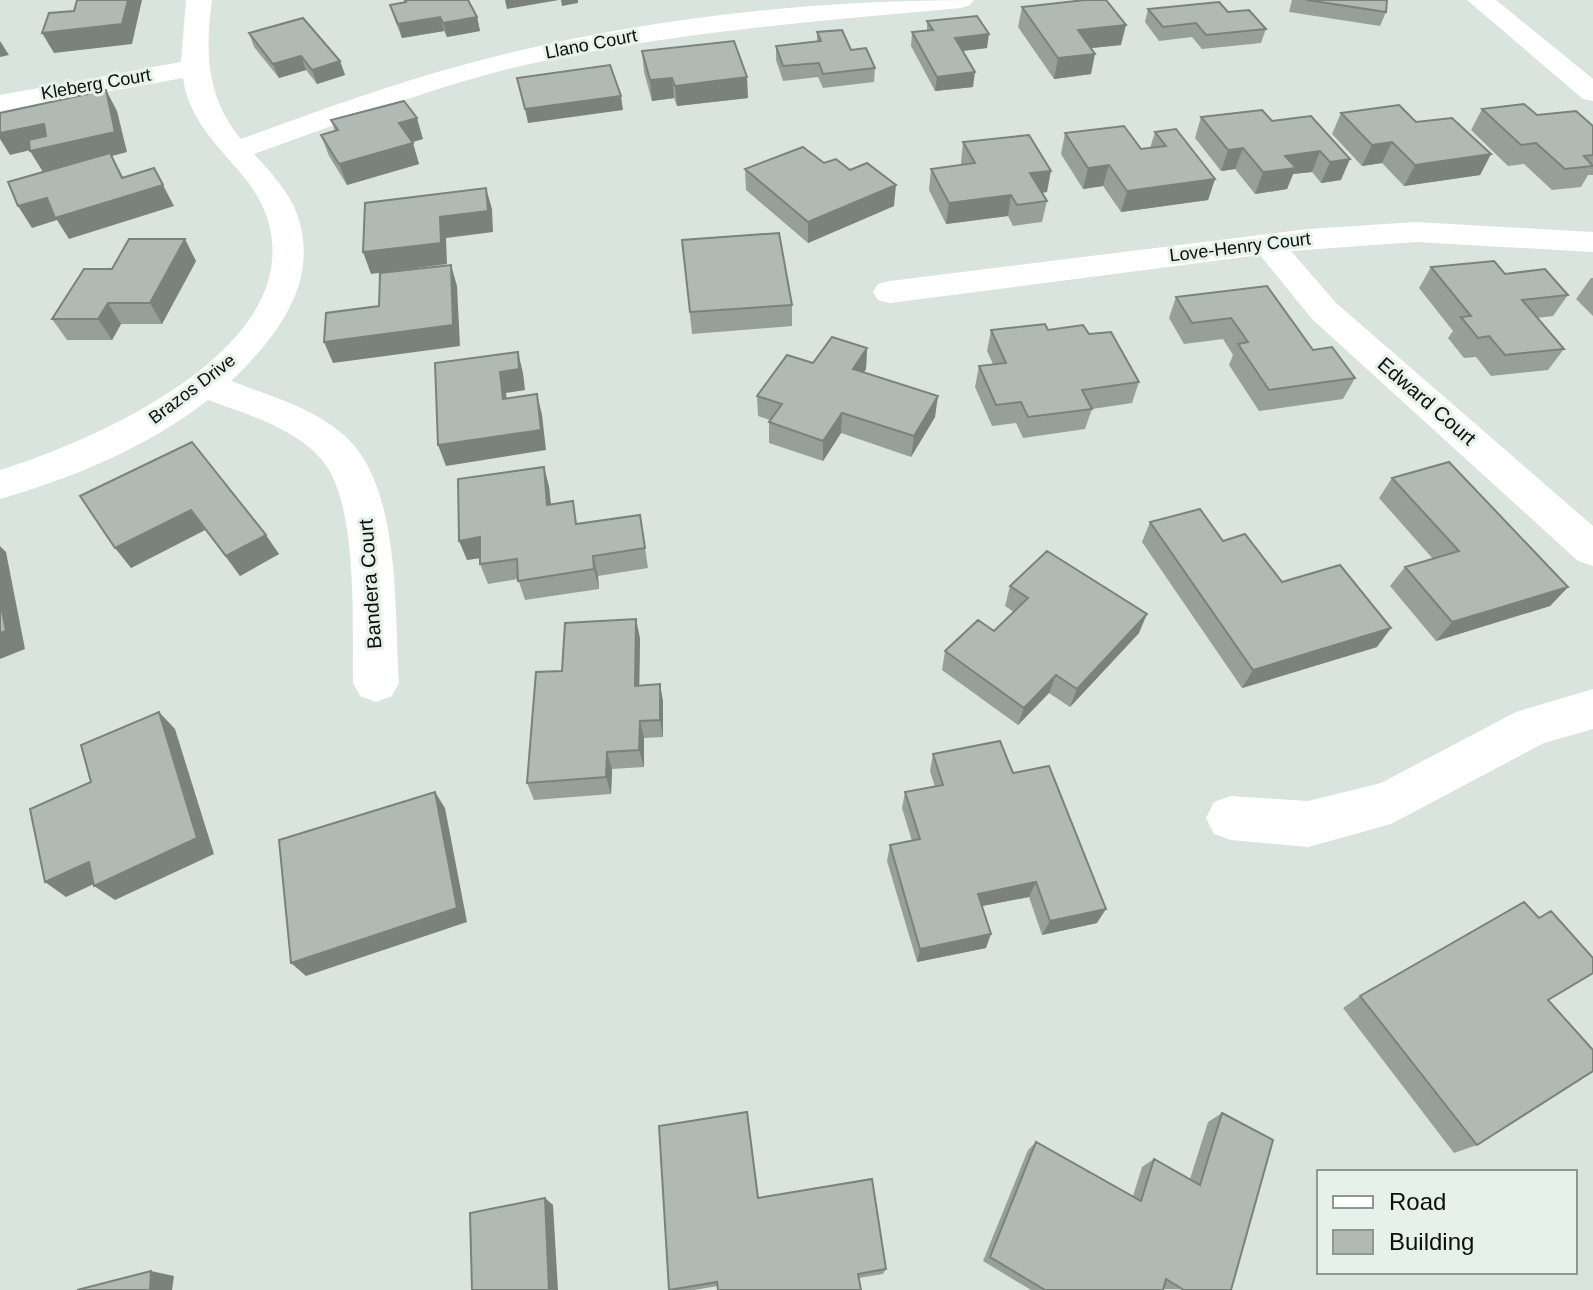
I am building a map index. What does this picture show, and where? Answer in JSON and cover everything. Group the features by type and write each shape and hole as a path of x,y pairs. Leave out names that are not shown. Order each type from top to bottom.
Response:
{"street":[{"name":"Brazos Drive","path":"0,485 66,463 156,419 240,353 282,296 288,277 288,235 281,213 266,186 207,116 193,68 199,0"},
{"name":"Llano Court","path":"235,151 396,93 503,62 573,46 718,24 961,0"},
{"path":"1480,0 1593,93"},
{"name":"Kleberg Court","path":"0,103 193,68"},
{"name":"Love-Henry Court","path":"890,292 1268,244 1416,232 1593,242"},
{"name":"Edward Court","path":"1268,244 1324,311 1593,550"},
{"name":"Bandera Court","path":"203,384 314,432 337,450 353,474 366,511 376,683"},
{"path":"1231,818 1308,824 1391,802 1532,726 1593,709"}],"building":[{"path":"77,0 128,0 122,24 42,33 49,13 74,11"},
{"path":"405,0 468,0 477,17 443,23 440,17 398,24 390,5"},
{"path":"1106,0 1126,25 1078,30 1095,54 1058,58 1022,7"},
{"path":"1307,0 1387,0 1386,12"},
{"path":"1219,2 1228,12 1249,10 1266,29 1206,35 1196,23 1163,27 1148,9"},
{"path":"977,16 989,34 955,38 975,72 937,77 912,32 933,30 927,21"},
{"path":"303,18 340,61 312,70 301,56 273,64 249,33"},
{"path":"842,30 851,50 866,48 875,68 823,74 819,63 783,66 776,46 821,41 817,32"},
{"path":"734,41 747,77 675,86 672,78 650,80 642,51"},
{"path":"610,65 621,96 525,109 517,78"},
{"path":"106,90 115,132 30,151 29,140 46,136 44,124 0,133 0,113"},
{"path":"404,101 417,118 399,123 413,143 339,164 321,135 338,130 331,120"},
{"path":"1524,104 1537,115 1576,111 1593,126 1593,155 1584,156 1593,166 1565,169 1536,143 1521,145 1482,109"},
{"path":"1399,105 1416,122 1452,118 1491,154 1415,165 1392,142 1372,145 1341,113"},
{"path":"1262,110 1272,121 1311,116 1350,159 1330,162 1320,151 1285,156 1296,168 1263,172 1243,148 1228,150 1201,117"},
{"path":"1124,126 1141,149 1166,146 1155,132 1176,129 1215,179 1127,191 1109,165 1088,168 1065,133"},
{"path":"1029,135 1051,171 1030,173 1047,201 1017,205 1011,195 949,203 931,169 975,163 963,142"},
{"path":"803,147 824,163 836,159 850,170 867,163 896,185 808,222 745,169"},
{"path":"110,153 122,178 154,168 163,185 55,218 47,198 18,206 8,182"},
{"path":"486,188 488,211 440,217 441,243 363,252 365,203"},
{"path":"779,233 792,305 690,312 682,240"},
{"path":"129,239 185,239 150,303 108,303 98,319 52,319 84,269 112,269"},
{"path":"1494,261 1505,274 1545,269 1568,295 1522,300 1564,349 1505,355 1489,336 1478,338 1461,317 1471,316 1431,267"},
{"path":"451,265 453,325 324,342 326,313 379,306 380,273"},
{"path":"1267,286 1313,350 1332,347 1355,378 1269,390 1238,344 1248,342 1231,318 1192,323 1176,297"},
{"path":"1045,324 1048,330 1083,325 1089,334 1111,332 1139,382 1082,390 1092,409 1028,417 1021,402 996,405 979,366 1006,363 991,330"},
{"path":"832,337 867,348 853,369 938,396 914,436 842,413 823,441 769,422 782,404 757,396 787,355 813,363"},
{"path":"518,352 519,369 500,372 503,399 537,394 541,430 438,445 435,363"},
{"path":"192,442 266,535 226,556 191,510 115,548 80,496"},
{"path":"1449,462 1568,587 1452,622 1405,567 1459,551 1392,478"},
{"path":"544,467 547,505 573,501 576,524 640,515 645,548 593,556 594,569 518,581 517,559 480,564 480,537 459,541 458,479"},
{"path":"1200,509 1223,541 1245,534 1282,582 1340,565 1391,628 1253,670 1150,522"},
{"path":"1047,551 1147,614 1077,689 1056,675 1024,708 945,651 978,620 994,631 1028,598 1010,586"},
{"path":"0,601 6,631 0,633"},
{"path":"636,619 635,686 660,684 660,720 640,721 639,750 607,752 606,777 527,783 536,672 562,671 565,623"},
{"path":"159,712 197,838 94,886 89,862 45,882 30,809 91,782 81,745"},
{"path":"1000,741 1013,773 1049,766 1106,909 1050,921 1036,882 978,894 991,934 920,949 890,845 920,839 905,792 943,785 933,754"},
{"path":"435,792 457,908 291,963 279,840"},
{"path":"1524,902 1539,918 1551,911 1593,958 1593,973 1548,1000 1593,1050 1593,1071 1477,1145 1360,996"},
{"path":"747,1112 758,1198 872,1179 886,1269 858,1274 861,1290 718,1290 717,1282 669,1290 659,1126"},
{"path":"1222,1113 1273,1140 1231,1290 1184,1290 1166,1279 1163,1290 1045,1290 990,1257 1036,1142 1141,1201 1154,1159 1200,1185"},
{"path":"545,1198 549,1290 472,1290 470,1213"},
{"path":"151,1271 150,1290 77,1290"}]}
